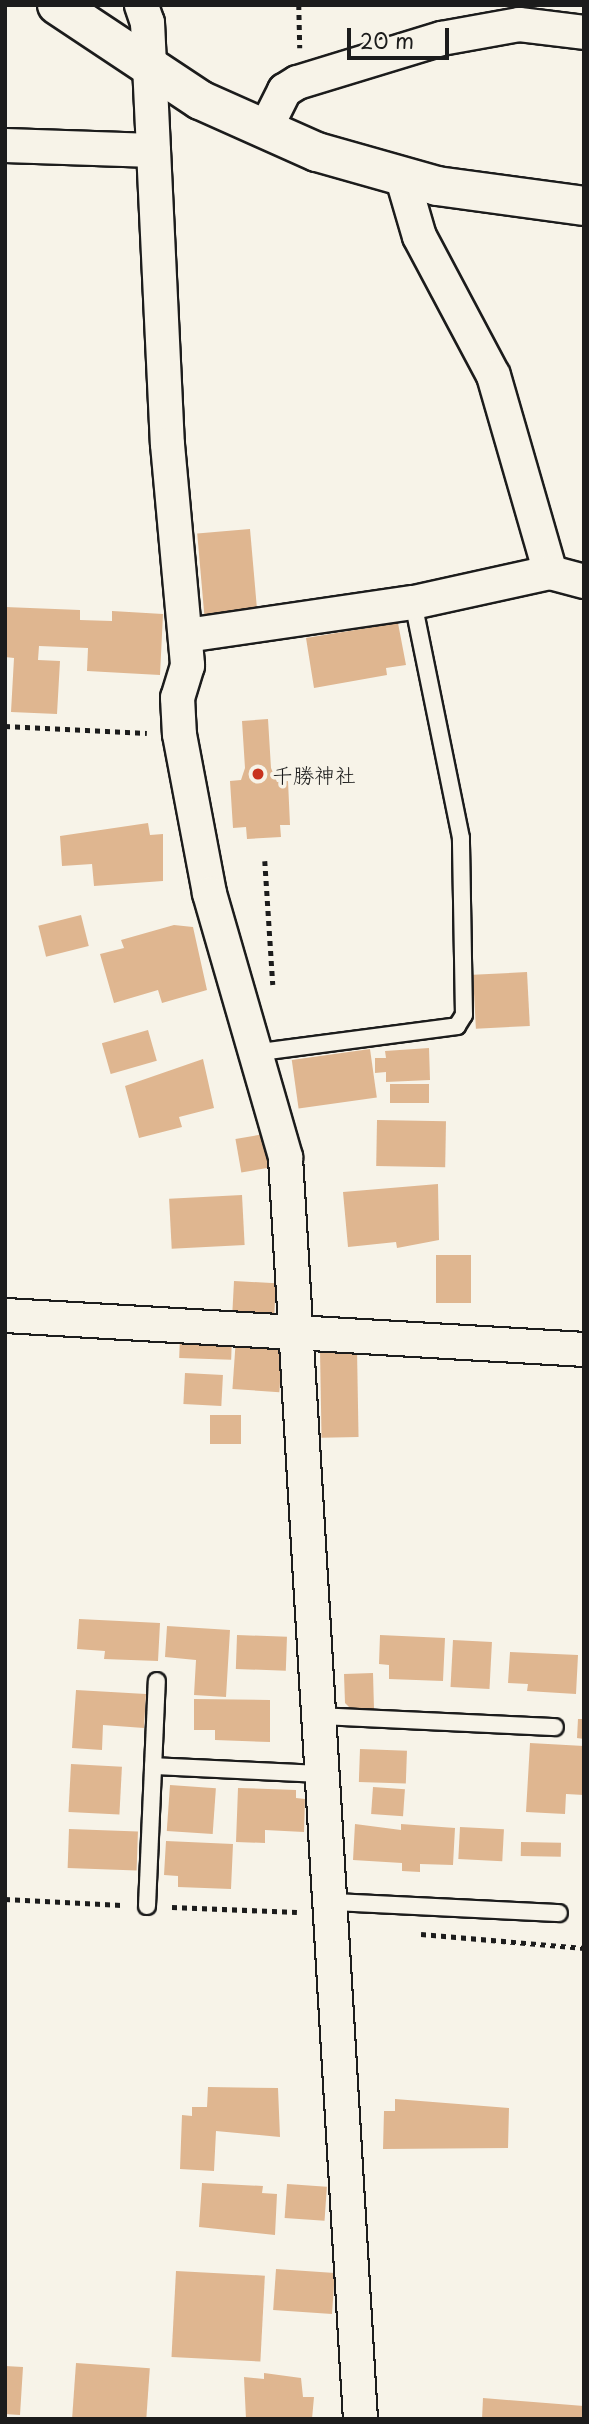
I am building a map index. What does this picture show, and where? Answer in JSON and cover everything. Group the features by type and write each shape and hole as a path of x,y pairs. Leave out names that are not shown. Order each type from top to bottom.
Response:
{"street":[{"path":"57,5 150,72 264,130 402,178 497,198 584,206"},
{"path":"141,5 150,72 167,444 186,635 179,734 209,893 285,1157 293,1328 332,1902 360,2419"},
{"path":"264,130 285,90 297,82 441,38 519,24 584,32"},
{"path":"5,145 153,150"},
{"path":"402,178 418,236 493,375 550,572"},
{"path":"186,635 413,602 550,572 584,581"},
{"path":"5,1315 293,1328 584,1349"}],"lane":[{"path":"253,1053 457,1026 464,1015 461,838 413,602"},
{"path":"147,1906 157,1681"},
{"path":"319,1716 555,1727"},
{"path":"153,1766 323,1774"},
{"path":"332,1902 559,1913"}],"path":[{"path":"5,726 179,734"},
{"path":"265,861 274,999"},
{"path":"417,1934 584,1948"}],"building":[{"path":"250,529 257,614 205,618 197,534"},
{"path":"5,607 80,610 80,620 112,621 112,611 163,614 160,675 87,671 88,648 39,646 38,660 60,661 57,714 11,712 14,658 5,657"},
{"path":"398,623 406,665 386,668 387,675 314,688 306,638"},
{"name":"千勝神社","path":"268,719 271,768 277,782 288,781 290,825 280,825 281,837 247,839 246,827 233,828 230,781 241,780 245,768 242,721"},
{"path":"148,823 150,835 163,834 163,881 94,886 92,864 62,866 60,836"},
{"path":"81,915 89,946 46,957 38,926"},
{"path":"174,925 193,927 207,990 162,1003 158,990 114,1003 100,954 124,948 121,940"},
{"path":"527,972 530,1026 476,1029 473,975"},
{"path":"148,1030 157,1061 111,1074 102,1043"},
{"path":"429,1048 430,1080 386,1082 386,1072 375,1073 375,1058 386,1058 385,1051"},
{"path":"370,1049 377,1098 299,1109 292,1060"},
{"path":"203,1059 214,1108 179,1117 182,1127 139,1138 125,1086"},
{"path":"390,1084 429,1084 429,1103 390,1103"},
{"path":"377,1120 446,1121 445,1167 376,1166"},
{"path":"264,1134 270,1167 241,1173 235,1139"},
{"path":"438,1184 439,1240 397,1248 396,1242 348,1247 343,1192"},
{"path":"242,1195 245,1245 172,1249 169,1199"},
{"path":"436,1255 471,1255 471,1303 436,1303"},
{"path":"234,1281 276,1283 274,1313 232,1311"},
{"path":"180,1335 232,1337 231,1360 179,1358"},
{"path":"236,1338 283,1341 279,1392 232,1389"},
{"path":"357,1349 359,1437 322,1438 320,1350"},
{"path":"185,1373 223,1375 221,1406 183,1404"},
{"path":"210,1415 241,1415 241,1444 210,1444"},
{"path":"79,1619 160,1623 158,1661 104,1659 105,1651 77,1649"},
{"path":"167,1626 230,1630 226,1697 194,1695 196,1660 165,1657"},
{"path":"237,1635 287,1637 286,1671 236,1669"},
{"path":"380,1635 445,1638 443,1681 389,1679 389,1665 379,1664"},
{"path":"453,1640 492,1642 489,1689 451,1687"},
{"path":"510,1652 578,1655 576,1694 527,1691 528,1684 508,1683"},
{"path":"373,1673 374,1709 352,1710 345,1703 344,1674"},
{"path":"76,1690 146,1694 144,1728 103,1725 102,1750 72,1748"},
{"path":"194,1699 270,1700 270,1742 215,1740 215,1730 194,1730"},
{"path":"578,1719 584,1719 584,1739 577,1738"},
{"path":"530,1743 584,1746 584,1795 566,1794 565,1814 526,1812"},
{"path":"360,1749 407,1751 406,1784 359,1782"},
{"path":"71,1764 122,1767 119,1815 68,1812"},
{"path":"170,1785 216,1788 213,1834 167,1831"},
{"path":"373,1787 405,1789 403,1816 371,1814"},
{"path":"238,1788 296,1790 296,1798 305,1799 304,1832 265,1830 265,1843 236,1842"},
{"path":"355,1824 401,1830 401,1824 455,1828 453,1865 420,1864 420,1872 402,1871 402,1863 353,1860"},
{"path":"460,1827 504,1829 502,1861 458,1859"},
{"path":"69,1829 138,1831 137,1870 68,1868"},
{"path":"166,1841 233,1844 231,1889 178,1887 178,1876 164,1875"},
{"path":"521,1842 561,1843 561,1857 521,1856"},
{"path":"208,2087 278,2088 280,2137 216,2131 214,2171 180,2169 182,2115 192,2116 192,2107 207,2107"},
{"path":"395,2099 509,2108 508,2148 383,2149 384,2111 395,2111"},
{"path":"202,2183 263,2186 262,2193 277,2194 275,2235 199,2227"},
{"path":"287,2184 327,2187 325,2221 285,2218"},
{"path":"276,2269 335,2273 332,2314 273,2310"},
{"path":"176,2271 265,2276 260,2362 171,2357"},
{"path":"76,2363 150,2368 146,2419 72,2419"},
{"path":"5,2366 23,2367 20,2415 5,2414"},
{"path":"264,2373 301,2378 303,2397 314,2397 312,2419 246,2419 244,2377 264,2379"},
{"path":"483,2398 584,2406 584,2419 482,2419"}],"place":[{"name":"千勝神社","path":"258,774"}]}
